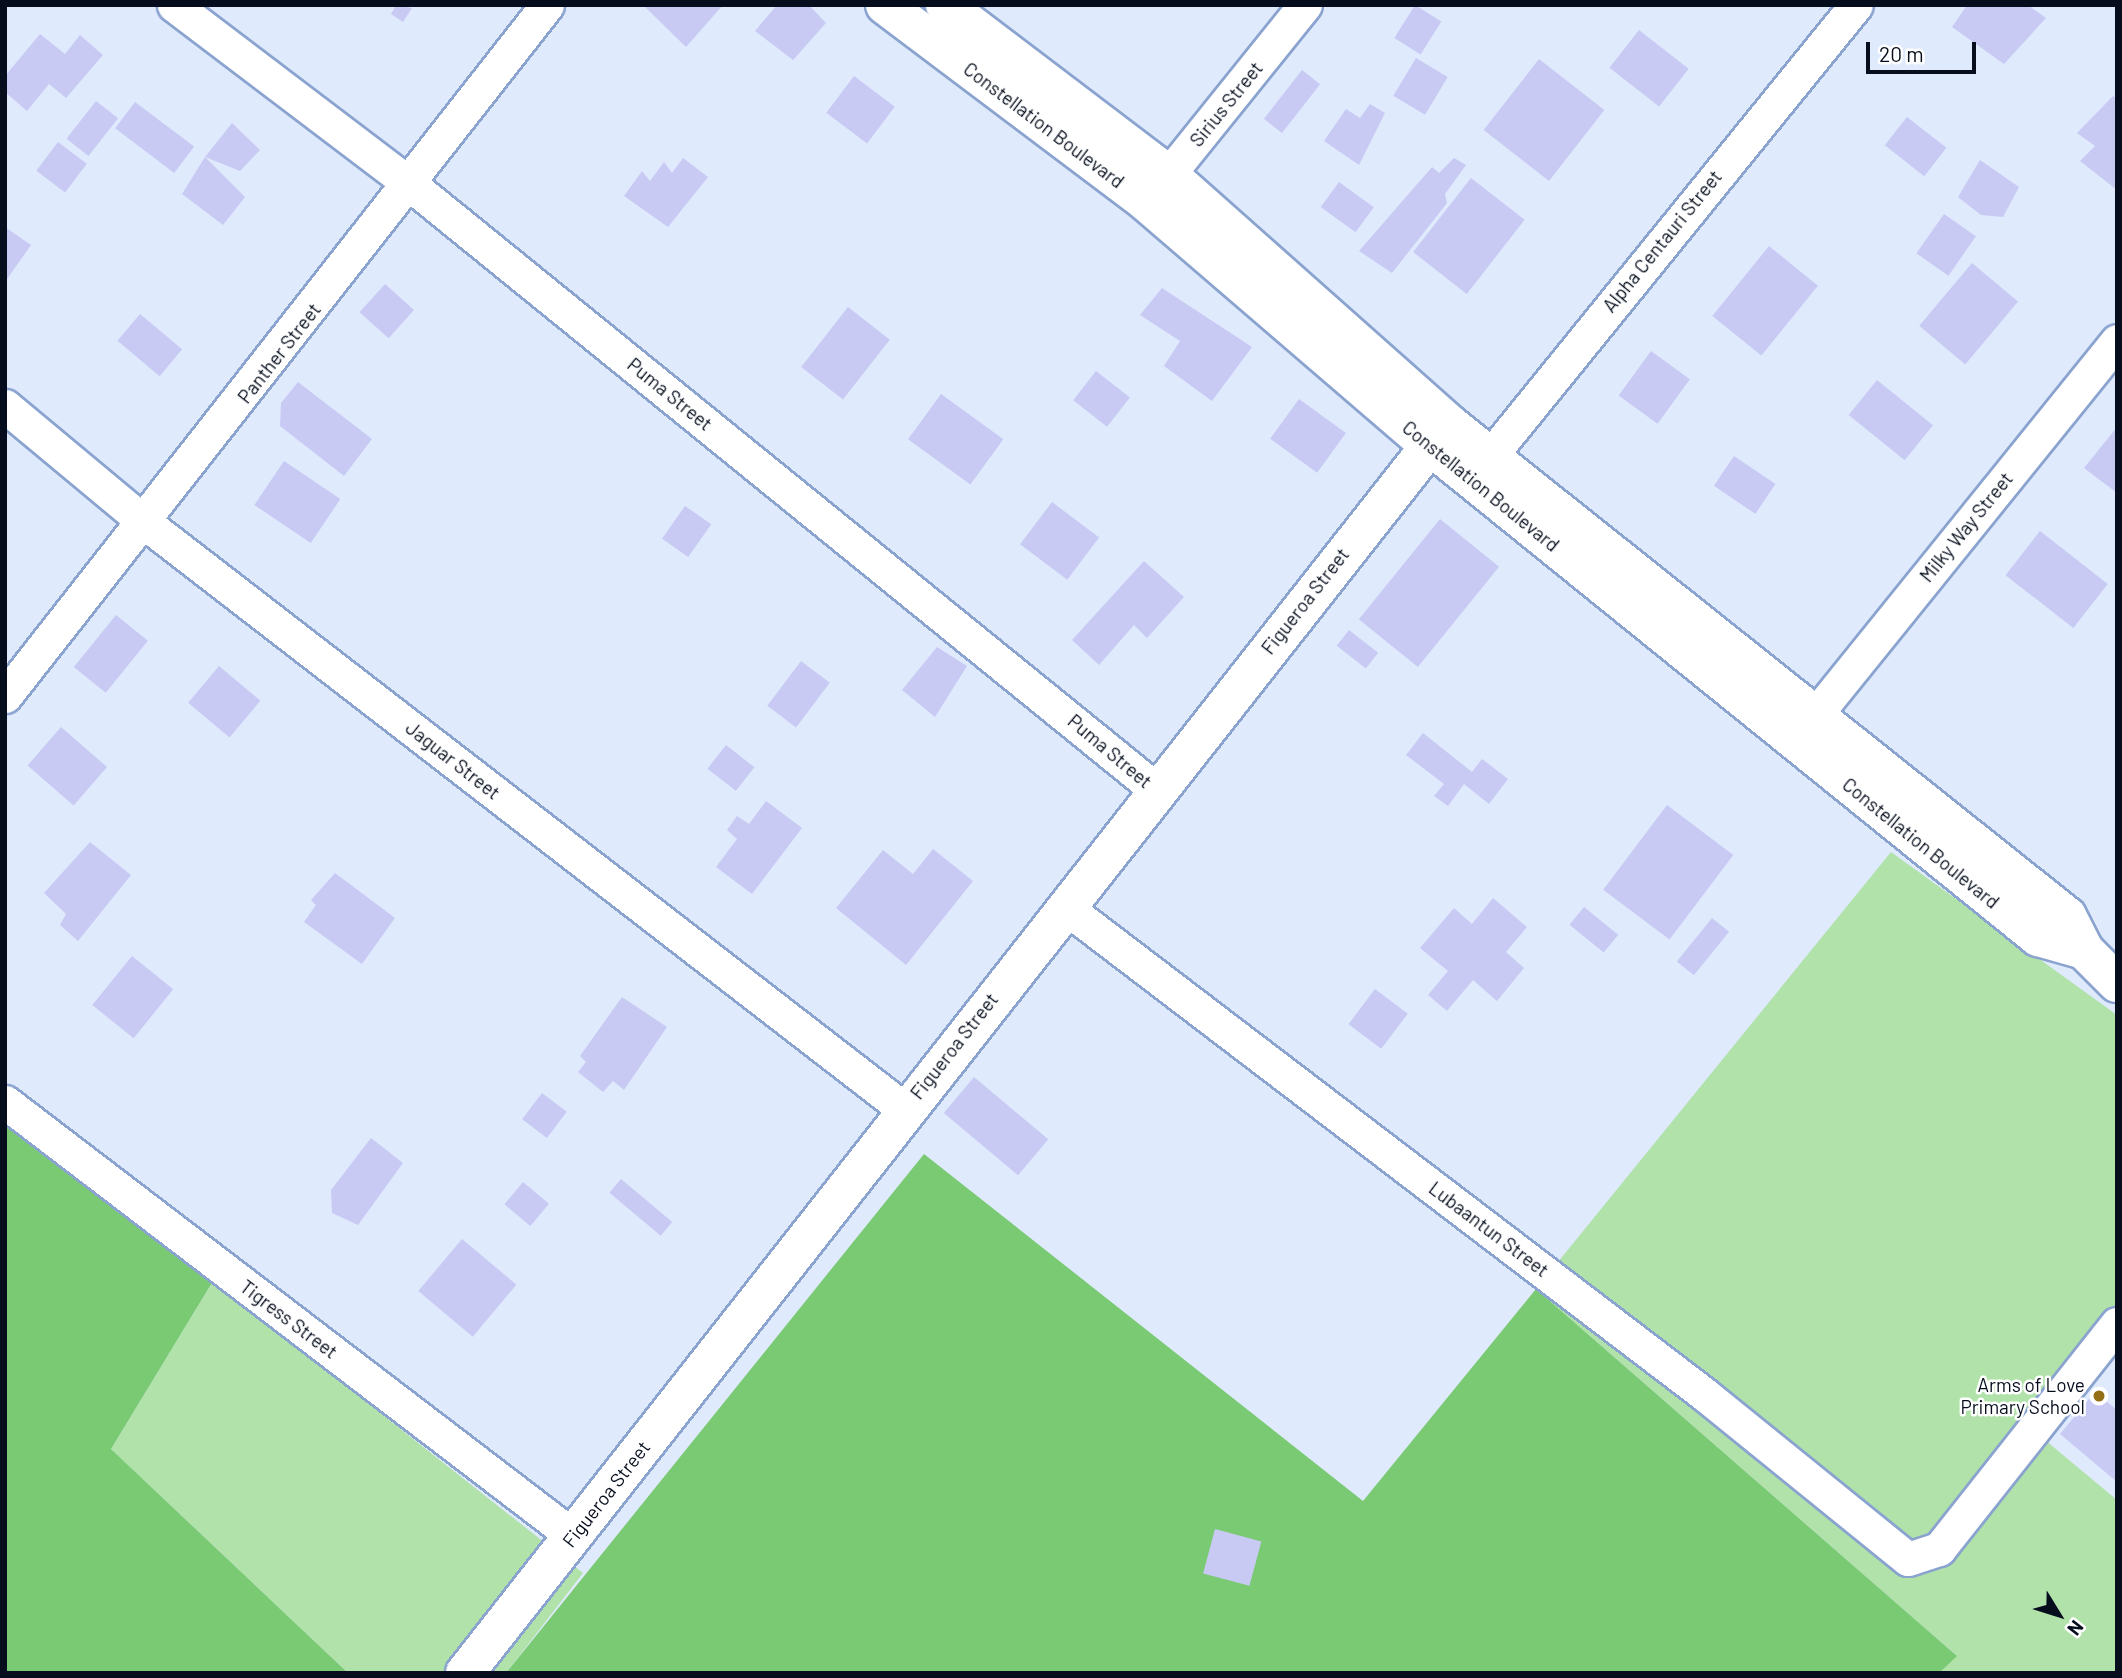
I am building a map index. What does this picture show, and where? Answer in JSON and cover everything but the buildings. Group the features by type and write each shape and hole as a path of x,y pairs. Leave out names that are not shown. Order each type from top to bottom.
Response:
{"street":[{"name":"Puma Street","path":"174,5 411,185 1158,791"},
{"name":"Panther Street","path":"5,696 411,185 547,5"},
{"name":"Constellation Boulevard","path":"885,5 1157,188"},
{"name":"Constellation Boulevard","path":"945,5 1439,434 1816,714 2067,916 2084,950 2117,984"},
{"name":"Sirius Street","path":"1157,188 1305,5"},
{"name":"Alpha Centauri Street","path":"1481,467 1856,5"},
{"name":"Milky Way Street","path":"1816,714 2117,341"},
{"name":"Jaguar Street","path":"5,406 144,523 904,1109"},
{"name":"Figueroa Street","path":"465,1673 904,1109 1439,434"},
{"name":"Constellation Boulevard","path":"1481,467 2038,937 2084,950"},
{"name":"Lubaantun Street","path":"1065,907 1704,1394 1908,1559 1939,1549 2117,1324"},
{"name":"Tigress Street","path":"5,1102 573,1536"}],"green space":[{"path":"1891,852 2117,1015 2117,1352 2045,1440 2117,1500 2117,1673 1939,1673 1956,1655 1536,1289"},
{"path":"5,1117 213,1281 111,1449 348,1673 5,1673"},
{"path":"924,1154 1363,1501 1536,1289 1957,1656 1939,1673 506,1673"},
{"path":"213,1281 583,1573 506,1673 348,1673 111,1449"}],"place":[{"name":"Arms of Love Primary School","path":"2099,1396"}]}
